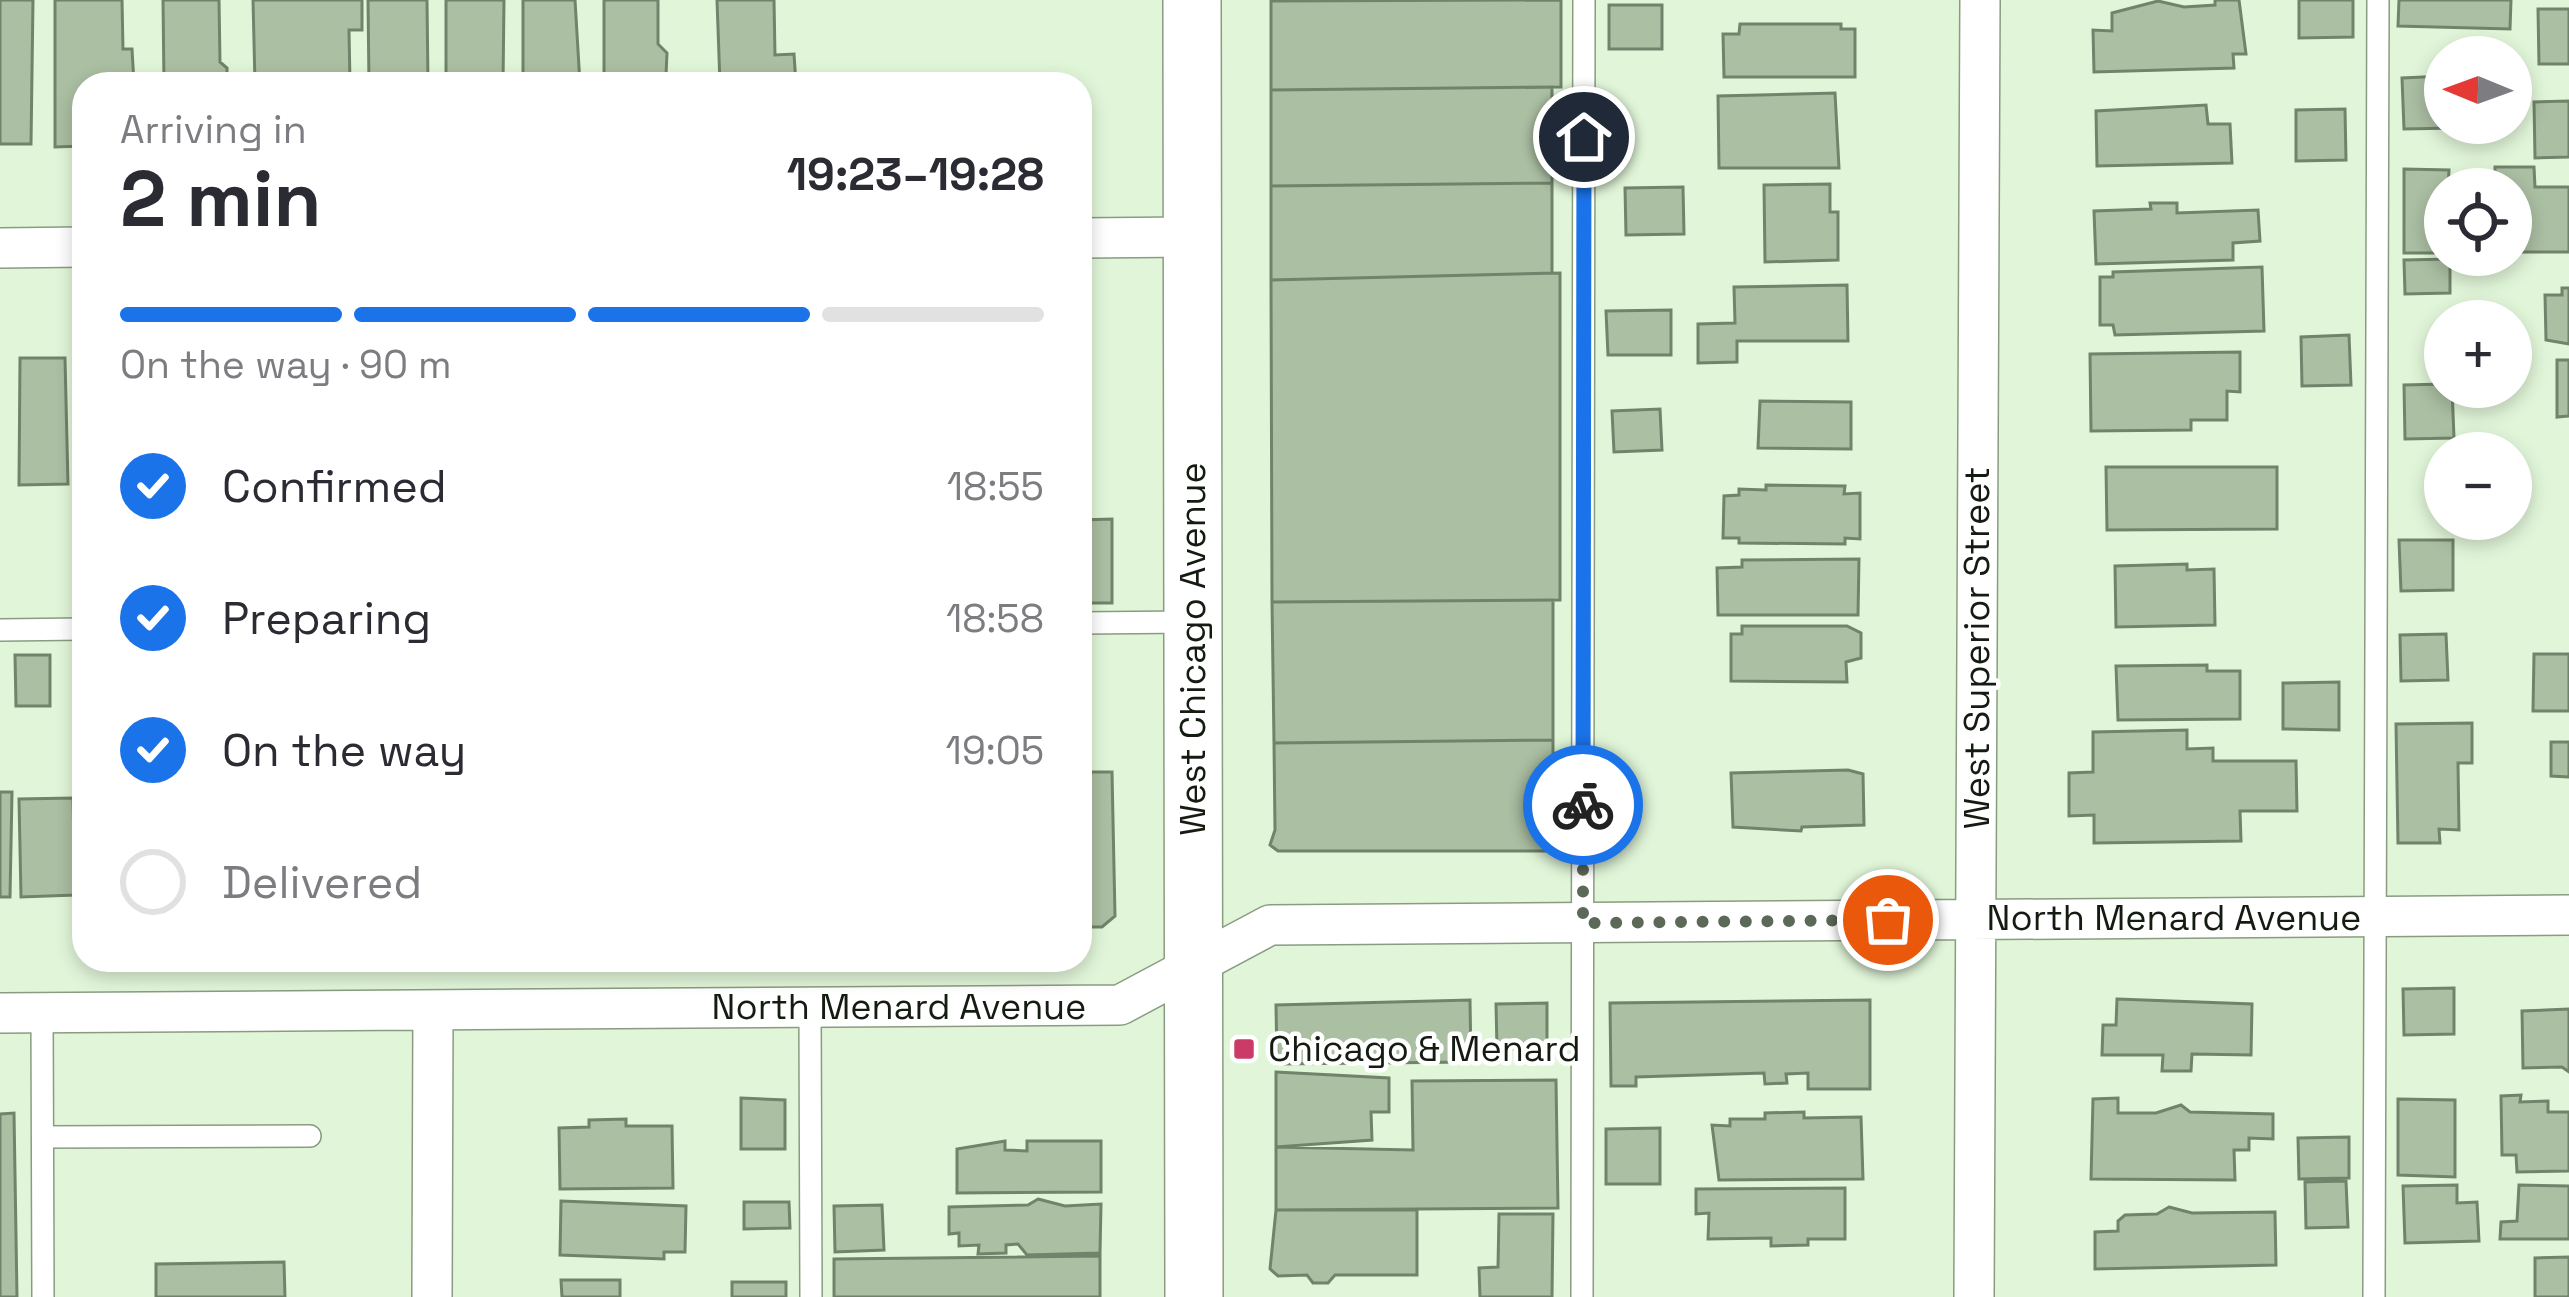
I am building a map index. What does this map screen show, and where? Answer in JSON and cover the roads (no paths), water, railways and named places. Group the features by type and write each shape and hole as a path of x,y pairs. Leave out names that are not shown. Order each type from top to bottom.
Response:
{"main road":[{"name":"West Chicago Avenue","path":"1192,0 1195,1297"}],"street":[{"name":"West Superior Street","path":"1975,1297 1980,0"},
{"path":"1092,238 1192,236"},
{"path":"0,248 72,247"},
{"name":"North Menard Avenue","path":"0,1012 1120,1005 1270,925 2569,915"},
{"path":"432,1297 433,1010"}],"lane":[{"path":"1582,1297 1584,0"},
{"path":"2374,1297 2378,0"},
{"path":"1092,623 1193,622"},
{"path":"0,630 72,629"},
{"path":"810,1007 811,1297"},
{"path":"42,1012 43,1297"},
{"path":"43,1136 310,1136"}],"place":[{"name":"Chicago & Menard","path":"1244,1049"}]}
